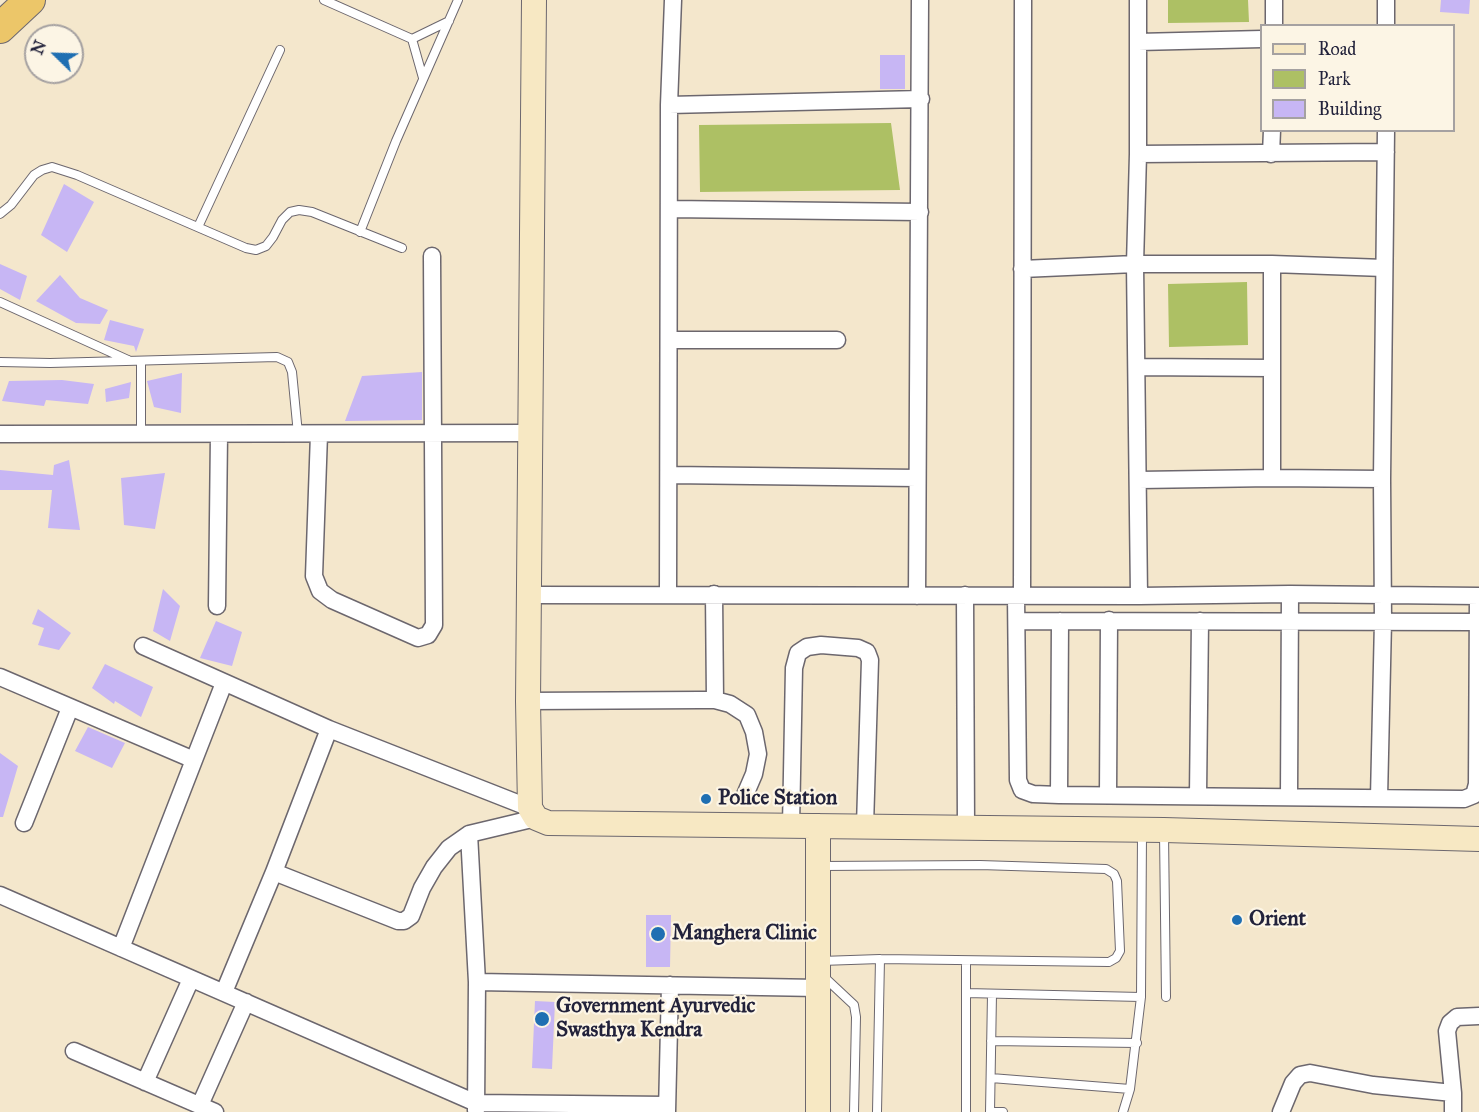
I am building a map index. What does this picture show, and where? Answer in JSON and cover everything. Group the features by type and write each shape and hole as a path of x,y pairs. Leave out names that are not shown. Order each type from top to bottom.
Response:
{"highway":[{"path":"0,28 30,0"}],"street":[{"path":"533,813 528,701 534,0"},
{"path":"668,594 669,105 673,0"},
{"path":"916,596 920,0"},
{"path":"529,595 714,594 916,596 965,595 1019,596 1139,596 1290,594 1478,596 1477,784 1474,795 1464,799 1059,795 1033,794 1022,790 1018,780 1017,621 1019,596 1023,0"},
{"path":"1138,0 1135,264 1139,596"},
{"path":"1274,0 1274,24"},
{"path":"1386,0 1386,24"},
{"path":"1138,42 1260,39"},
{"path":"669,105 921,99"},
{"path":"1271,154 1272,132"},
{"path":"1379,798 1383,621 1382,480 1386,132"},
{"path":"1138,154 1386,152"},
{"path":"670,209 920,212"},
{"path":"319,434 314,576 320,591 332,600 418,638 428,635 434,626 432,256"},
{"path":"1022,269 1135,264 1272,264 1384,268"},
{"path":"1272,264 1272,478"},
{"path":"669,340 837,340"},
{"path":"1137,367 1271,368"},
{"path":"0,434 532,433"},
{"path":"217,606 219,434"},
{"path":"670,475 917,478"},
{"path":"1139,480 1272,478 1382,480"},
{"path":"714,594 715,700"},
{"path":"1288,796 1290,594"},
{"path":"965,595 966,827"},
{"path":"1108,795 1109,620"},
{"path":"1017,621 1477,622"},
{"path":"1059,795 1060,621"},
{"path":"1198,795 1200,621"},
{"path":"791,826 794,668 798,653 807,647 821,645 858,648 867,652 870,660 865,826"},
{"path":"143,646 329,729 533,813 548,823 1153,830 1479,839"},
{"path":"0,677 194,760"},
{"path":"121,948 224,683"},
{"path":"528,701 715,700 730,704 747,715 754,732 758,754 754,774 745,795"},
{"path":"24,823 70,708"},
{"path":"224,992 274,872 329,729"},
{"path":"274,872 398,921 405,921 411,916 422,888 434,867 449,848 469,834 533,813"},
{"path":"818,826 818,1112"},
{"path":"469,834 477,982 476,1107"},
{"path":"0,895 224,992 476,1107 565,1105 668,1108 670,985"},
{"path":"477,982 670,985 818,973"},
{"path":"145,1082 192,979"},
{"path":"74,1051 207,1109 246,1002"},
{"path":"1453,1112 1447,1031 1450,1023 1457,1017 1479,1016"},
{"path":"1281,1112 1293,1083 1300,1075 1310,1073 1373,1085 1453,1093"}],"lane":[{"path":"324,0 412,39"},
{"path":"360,232 396,141 458,0"},
{"path":"412,39 448,21"},
{"path":"412,39 423,79"},
{"path":"198,227 280,50"},
{"path":"0,214 11,205 34,175 52,167 77,175 246,248 256,250 266,246 282,220 290,212 299,210 312,212 402,248"},
{"path":"0,302 131,362"},
{"path":"0,362 141,362 277,357 288,362 292,372 298,434"},
{"path":"141,362 141,434"},
{"path":"1153,830 1166,997"},
{"path":"1123,1112 1130,1089 1137,1043 1153,830"},
{"path":"817,866 980,865 1106,870 1114,874 1117,881 1120,951 1109,963 880,959 818,973"},
{"path":"877,1112 880,959"},
{"path":"966,961 966,1112"},
{"path":"818,973 854,1005 856,1017 854,1112"},
{"path":"966,993 1140,997"},
{"path":"992,994 990,1112 1003,1112"},
{"path":"991,1041 1137,1043"},
{"path":"991,1077 1130,1089"}],"green space":[{"path":"1168,0 1248,0 1249,22 1168,23"},
{"path":"891,123 900,190 700,192 699,125"},
{"path":"1247,282 1248,345 1169,347 1168,284"}],"building":[{"path":"1441,0 1470,0 1469,14 1440,12"},
{"path":"880,55 905,55 905,89 880,89"},
{"path":"64,184 94,202 67,252 41,235"},
{"path":"0,264 27,276 20,300 0,289"},
{"path":"60,275 80,298 108,310 100,324 76,323 36,301"},
{"path":"110,320 144,329 136,352 134,346 104,340"},
{"path":"422,372 422,420 345,421 362,376"},
{"path":"182,373 181,413 154,407 147,381"},
{"path":"62,380 94,384 88,404 46,400 44,406 2,401 9,381"},
{"path":"131,382 129,398 106,402 105,389"},
{"path":"69,460 80,530 48,528 52,490 0,490 0,470 53,475 54,465"},
{"path":"165,473 155,529 124,525 121,478"},
{"path":"163,589 180,606 170,641 153,631"},
{"path":"38,609 71,633 59,650 38,645 44,628 32,624"},
{"path":"216,621 242,632 232,666 200,658"},
{"path":"105,664 153,687 141,717 115,701 114,704 92,688"},
{"path":"88,727 125,743 112,768 75,751"},
{"path":"0,753 18,766 3,817 0,817"},
{"path":"646,915 671,915 670,967 646,967"},
{"path":"535,1001 555,1002 552,1069 532,1068"}],"place":[{"name":"Police Station","path":"706,799"},
{"name":"Orient","path":"1237,920"},
{"name":"Manghera Clinic","path":"658,934"},
{"name":"Government Ayurvedic Swasthya Kendra","path":"542,1019"}]}
